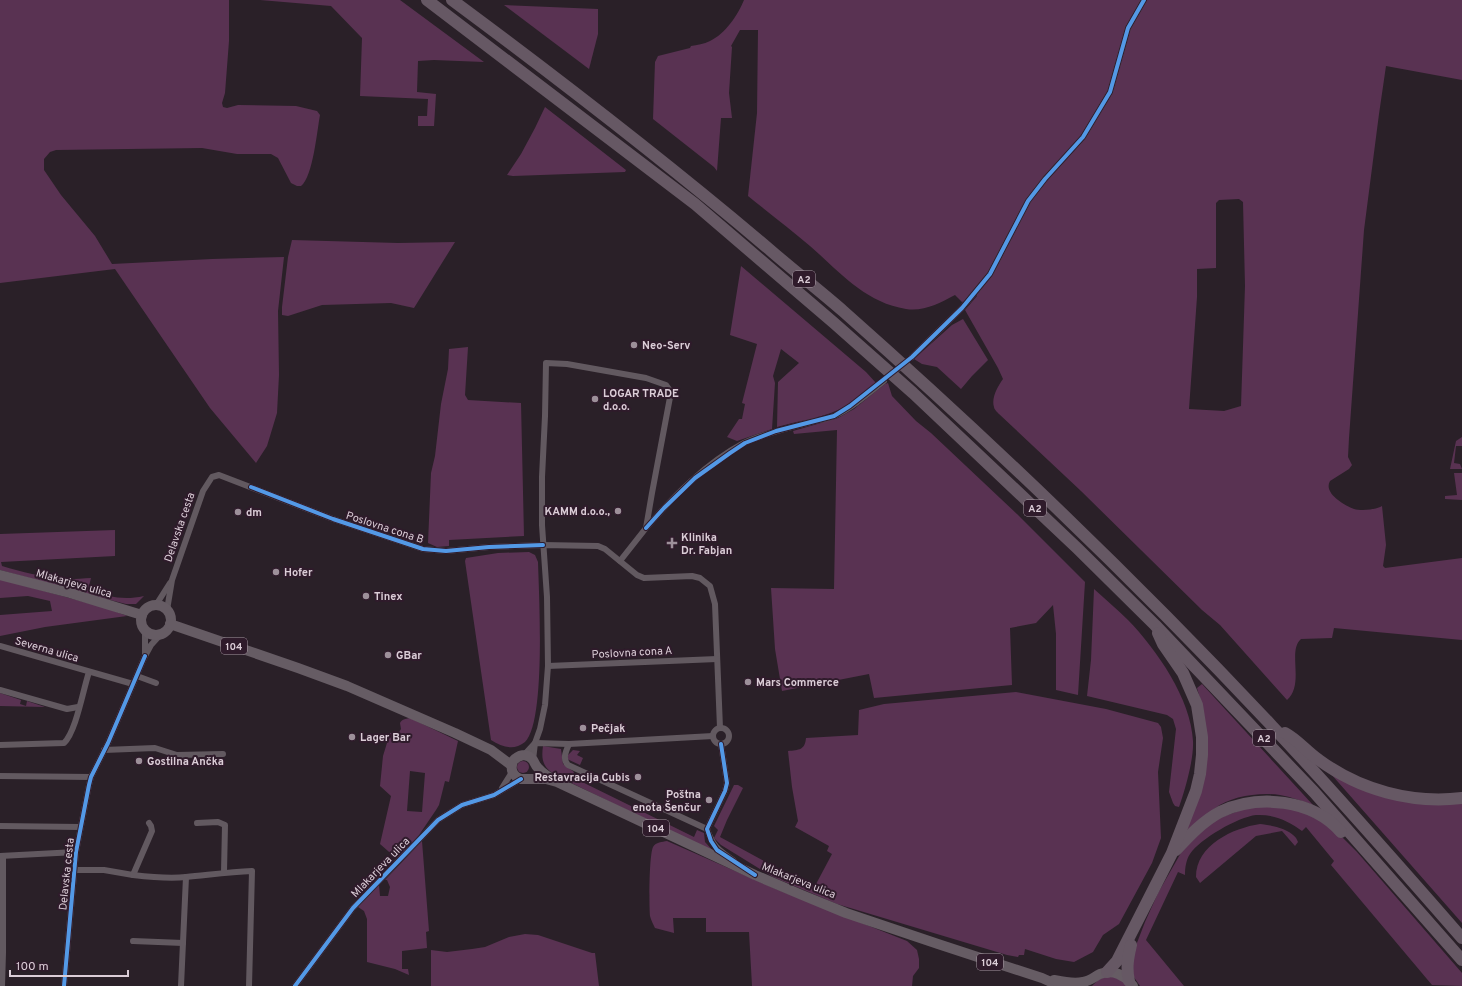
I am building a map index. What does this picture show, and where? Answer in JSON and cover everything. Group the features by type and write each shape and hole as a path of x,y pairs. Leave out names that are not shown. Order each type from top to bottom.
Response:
{"highway":[{"name":"A2","path":"427,0 695,204 829,318 913,393 1077,548 1155,625 1290,765 1462,960"},
{"name":"A2","path":"452,0 564,83 685,179 841,309 978,434 1134,584 1272,726 1380,844 1462,938"},
{"path":"1107,972 1118,962 1172,853 1196,791 1200,774 1202,737 1200,716 1193,694 1183,673 1163,644 1155,625"},
{"path":"1272,726 1292,737 1319,760 1365,786 1395,795 1425,800 1462,798"},
{"path":"1172,853 1207,820 1220,812 1246,803 1278,801 1297,806 1317,814 1335,825 1351,844 1369,854"},
{"path":"1131,983 1127,971 1127,960 1134,930"}],"main road":[{"name":"Mlakarjeva ulica","path":"0,575 70,592 142,615"},
{"path":"156,605 167,610 170,617 170,624 162,633 155,634 145,629 141,623 142,615 146,609 156,605"},
{"name":"104","path":"170,624 322,676 410,712 522,763"},
{"path":"522,763 534,773 524,779 514,775 522,763"},
{"path":"522,763 557,782"},
{"name":"104","path":"524,779 557,782"},
{"name":"Mlakarjeva ulica","path":"557,782 755,875 846,913 1042,978"},
{"path":"1107,972 1115,972 1123,975 1131,983"},
{"name":"104","path":"1042,978 1067,982 1090,983 1099,974 1107,972"},
{"name":"104","path":"1042,978 1060,986"}],"street":[{"path":"912,357 962,308 990,274 1028,201 1082,137 1110,92 1128,28 1144,0"},
{"path":"501,790 535,743 540,729 545,705 548,666 542,525 542,477 546,363 567,364 646,378 666,385 671,392 646,528"},
{"path":"620,561 664,508 695,478 735,449 745,443 776,432 834,416 884,381"},
{"name":"Delavska cesta","path":"172,580 203,491 212,477 219,475 251,487"},
{"name":"Poslovna cona B","path":"251,487 333,519 423,549 446,551 489,547 543,545"},
{"path":"543,545 598,546 605,549 637,575 644,578 692,576 700,578 710,586 715,604 720,728"},
{"path":"156,605 172,580"},
{"path":"167,610 172,580"},
{"path":"145,629 145,656"},
{"path":"145,656 151,645 162,633"},
{"name":"Severna ulica","path":"0,646 133,684"},
{"name":"Delavska cesta","path":"64,986 76,852 91,777 145,656"},
{"name":"Poslovna cona A","path":"548,666 717,659"},
{"name":"Severna ulica","path":"0,745 64,743 68,739 88,672"},
{"path":"137,676 156,682"},
{"path":"0,690 67,709 78,707"},
{"path":"720,728 715,731 713,736 715,742 721,744"},
{"path":"720,728 726,730 728,736 726,741 721,744"},
{"path":"535,743 568,744 713,736"},
{"path":"522,763 535,743"},
{"path":"568,744 565,758 565,762 568,765 707,829"},
{"path":"721,744 727,783 726,791 707,829 711,841 717,850 755,875"},
{"path":"104,750 155,748 176,755 223,754"},
{"path":"0,776 91,777"},
{"name":"Mlakarjeva ulica","path":"295,986 353,908 438,820 462,805 494,795 524,779"},
{"path":"197,823 218,822 224,825 224,872"},
{"path":"133,875 152,831 149,823"},
{"path":"0,826 80,827"},
{"path":"2,986 3,953 1,856 76,852"},
{"path":"74,870 104,870 156,878 252,871 249,986"},
{"path":"181,986 186,877"},
{"path":"133,941 183,943"}],"shaded area":[{"path":"0,0 229,0 229,41 225,93 222,103 223,107 227,108 238,105 296,106 317,111 320,115 309,173 301,186 291,183 278,158 271,154 237,154 202,148 56,150 50,152 44,159 44,170 61,195 95,236 112,264 284,257 278,311 279,375 277,413 267,446 256,463 210,408 115,269 0,283"},
{"path":"260,0 400,0 484,62 434,60 418,61 417,92 436,94 434,126 418,126 418,116 427,116 428,99 360,96 362,38 331,6"},
{"path":"744,0 1462,0 1462,80 1386,66 1364,230 1348,457 1352,465 1349,469 1330,481 1329,490 1345,505 1354,509 1368,510 1382,506 1386,545 1383,566 1385,568 1462,558 1462,640 1334,628 1332,638 1301,639 1297,644 1295,651 1295,685 1287,700 1220,625 1202,610 994,408 994,396 1003,379 965,310 977,296 974,291 965,301 962,302 955,295 937,304 912,310 878,300 865,293 842,276 810,246 748,196 757,113 758,30 740,30 731,46 729,93 732,118 721,118 717,171 714,167 653,119 655,62 658,56 690,48 691,46 705,43 716,38 735,18","holes":["1239,199 1243,202 1245,286 1241,406 1224,411 1189,409 1197,297 1197,269 1216,268 1216,203 1219,200"]},
{"path":"504,5 598,9 598,34 589,69"},
{"path":"545,107 626,170 625,172 507,175 521,154"},
{"path":"292,240 398,243 455,242 414,308 391,303 322,305 288,316 282,315 282,307 288,257"},
{"path":"741,266 866,372 876,383 853,401 838,410 816,418 777,427 778,382 799,363 781,349 773,376 775,383 772,429 737,441 727,437 739,419 742,419 745,404 742,403 757,344 730,335"},
{"path":"963,319 988,360 961,389 937,367 922,364 914,359 952,325"},
{"path":"468,347 465,395 468,400 521,403 524,536 449,540 449,546 437,547 428,543 431,473 435,456 441,404 448,369 449,349"},
{"path":"888,383 892,396 916,421 931,433 1018,515 1085,582 1078,695 1056,690 1056,634 1053,605 1036,623 1010,628 1012,685 874,698 869,674 782,691 775,649 771,588 834,589 837,430 794,434 793,431 838,418 854,409"},
{"path":"1462,437 1462,446 1456,446 1454,463 1460,464 1462,469 1450,469 1456,441"},
{"path":"1454,473 1462,473 1462,500 1445,499 1445,496 1457,495"},
{"path":"115,530 115,556 1,562 2,566 55,578 91,578 88,590 122,598 144,596 136,604 126,604 110,600 0,570 0,534"},
{"path":"529,552 535,555 538,562 540,628 539,685 532,730 525,742 521,745 508,747 499,745 491,740 465,561 466,558 498,553"},
{"path":"0,579 106,608 127,616 45,627 0,636 0,615 52,611 50,601 28,596 0,598"},
{"path":"1094,589 1128,620 1161,660 1171,676 1186,709 1191,725 1193,748 1189,774 1179,807 1175,806 1173,803 1169,792 1176,729 1173,719 1167,715 1087,696 1091,660"},
{"path":"1202,684 1313,805 1280,795 1263,794 1246,796 1221,805 1188,831 1186,828 1193,811 1201,702 1197,688"},
{"path":"1016,692 1106,709 1158,723 1161,727 1163,738 1158,772 1161,838 1152,863 1119,924 1103,935 1093,952 1074,962 1056,959 1025,949 1024,955 1019,955 1018,957 1007,955 837,904 773,877 721,845 714,838 718,830 714,826 734,785 738,785 743,788 720,837 775,867 815,886 832,854 827,851 829,846 795,827 798,821 788,751 801,749 806,738 858,735 859,710 884,704"},
{"path":"0,693 21,700 20,704 26,706 27,701 45,707 0,706"},
{"path":"410,718 458,741 449,782 445,781 439,805 419,835 398,858 396,858 380,844 391,796 380,786 383,756 390,733 398,734 401,729 400,723 404,719","holes":["410,771 425,773 422,812 407,811"]},
{"path":"543,746 561,749 563,764 574,772 572,777 694,837 697,830 704,833 705,842 715,853 555,775 545,766 542,755"},
{"path":"573,750 580,751 577,755 583,758 580,765 567,759 568,755"},
{"path":"521,761 525,761 529,767 525,773 521,773 517,769 517,765"},
{"path":"1331,774 1352,783 1462,802 1462,923"},
{"path":"1258,804 1295,808 1331,826 1357,852 1462,973 1462,986 1432,985 1331,865 1334,861 1306,827 1302,831 1292,824 1280,819 1256,815 1230,824 1195,848 1190,854 1186,864 1185,875 1178,872 1146,940 1184,986 1140,986 1131,973 1135,948 1158,893 1182,851 1211,821"},
{"path":"1260,824 1277,827 1288,831 1296,838 1298,842 1295,846 1282,831 1256,836 1200,883 1196,877 1198,866 1202,856 1209,847 1228,834 1239,829"},
{"path":"422,841 429,931 426,932 427,948 402,951 402,969 408,969 409,975 395,969 367,962 367,919 364,911 358,907 379,885 380,896 388,896 390,887 387,880 385,880"},
{"path":"667,841 776,889 907,941 917,950 919,959 919,968 913,976 912,986 752,986 749,932 706,932 706,918 673,918 674,933 655,928 650,918 652,852 653,847 656,844"},
{"path":"525,934 538,935 595,953 599,986 431,986 431,950 447,952 485,947 509,937"},
{"path":"1107,976 1117,977 1128,986 1092,986 1098,980"}],"tunnel":[{"path":"890,376 912,357"}],"cycle path":[{"path":"646,528 695,478 745,443 776,431 834,416 850,406 912,357 962,308 990,274 1028,201 1045,179 1083,137 1110,92 1128,28 1144,0"},
{"path":"251,487 333,519 423,549 446,551 489,547 543,545"},
{"path":"64,986 76,852 89,785 91,777 108,743 145,656"},
{"path":"721,744 727,783 725,791 707,829 711,841 717,850 755,875"},
{"path":"295,986 353,908 438,820 462,805 494,795 521,779"}],"place":[{"name":"Neo-Serv","path":"634,345"},
{"name":"LOGAR TRADE d.o.o.","path":"595,399"},
{"name":"KAMM d.o.o.,","path":"618,511"},
{"name":"dm","path":"238,512"},
{"name":"Klinika Dr. Fabjan","path":"672,543"},
{"name":"Hofer","path":"276,572"},
{"name":"Tinex","path":"366,596"},
{"name":"GBar","path":"388,655"},
{"name":"Mars Commerce","path":"748,682"},
{"name":"Pečjak","path":"583,728"},
{"name":"Lager Bar","path":"352,737"},
{"name":"Gostilna Ančka","path":"139,761"},
{"name":"Restavracija Cubis","path":"638,777"},
{"name":"Poštna enota Šenčur","path":"709,800"}]}
